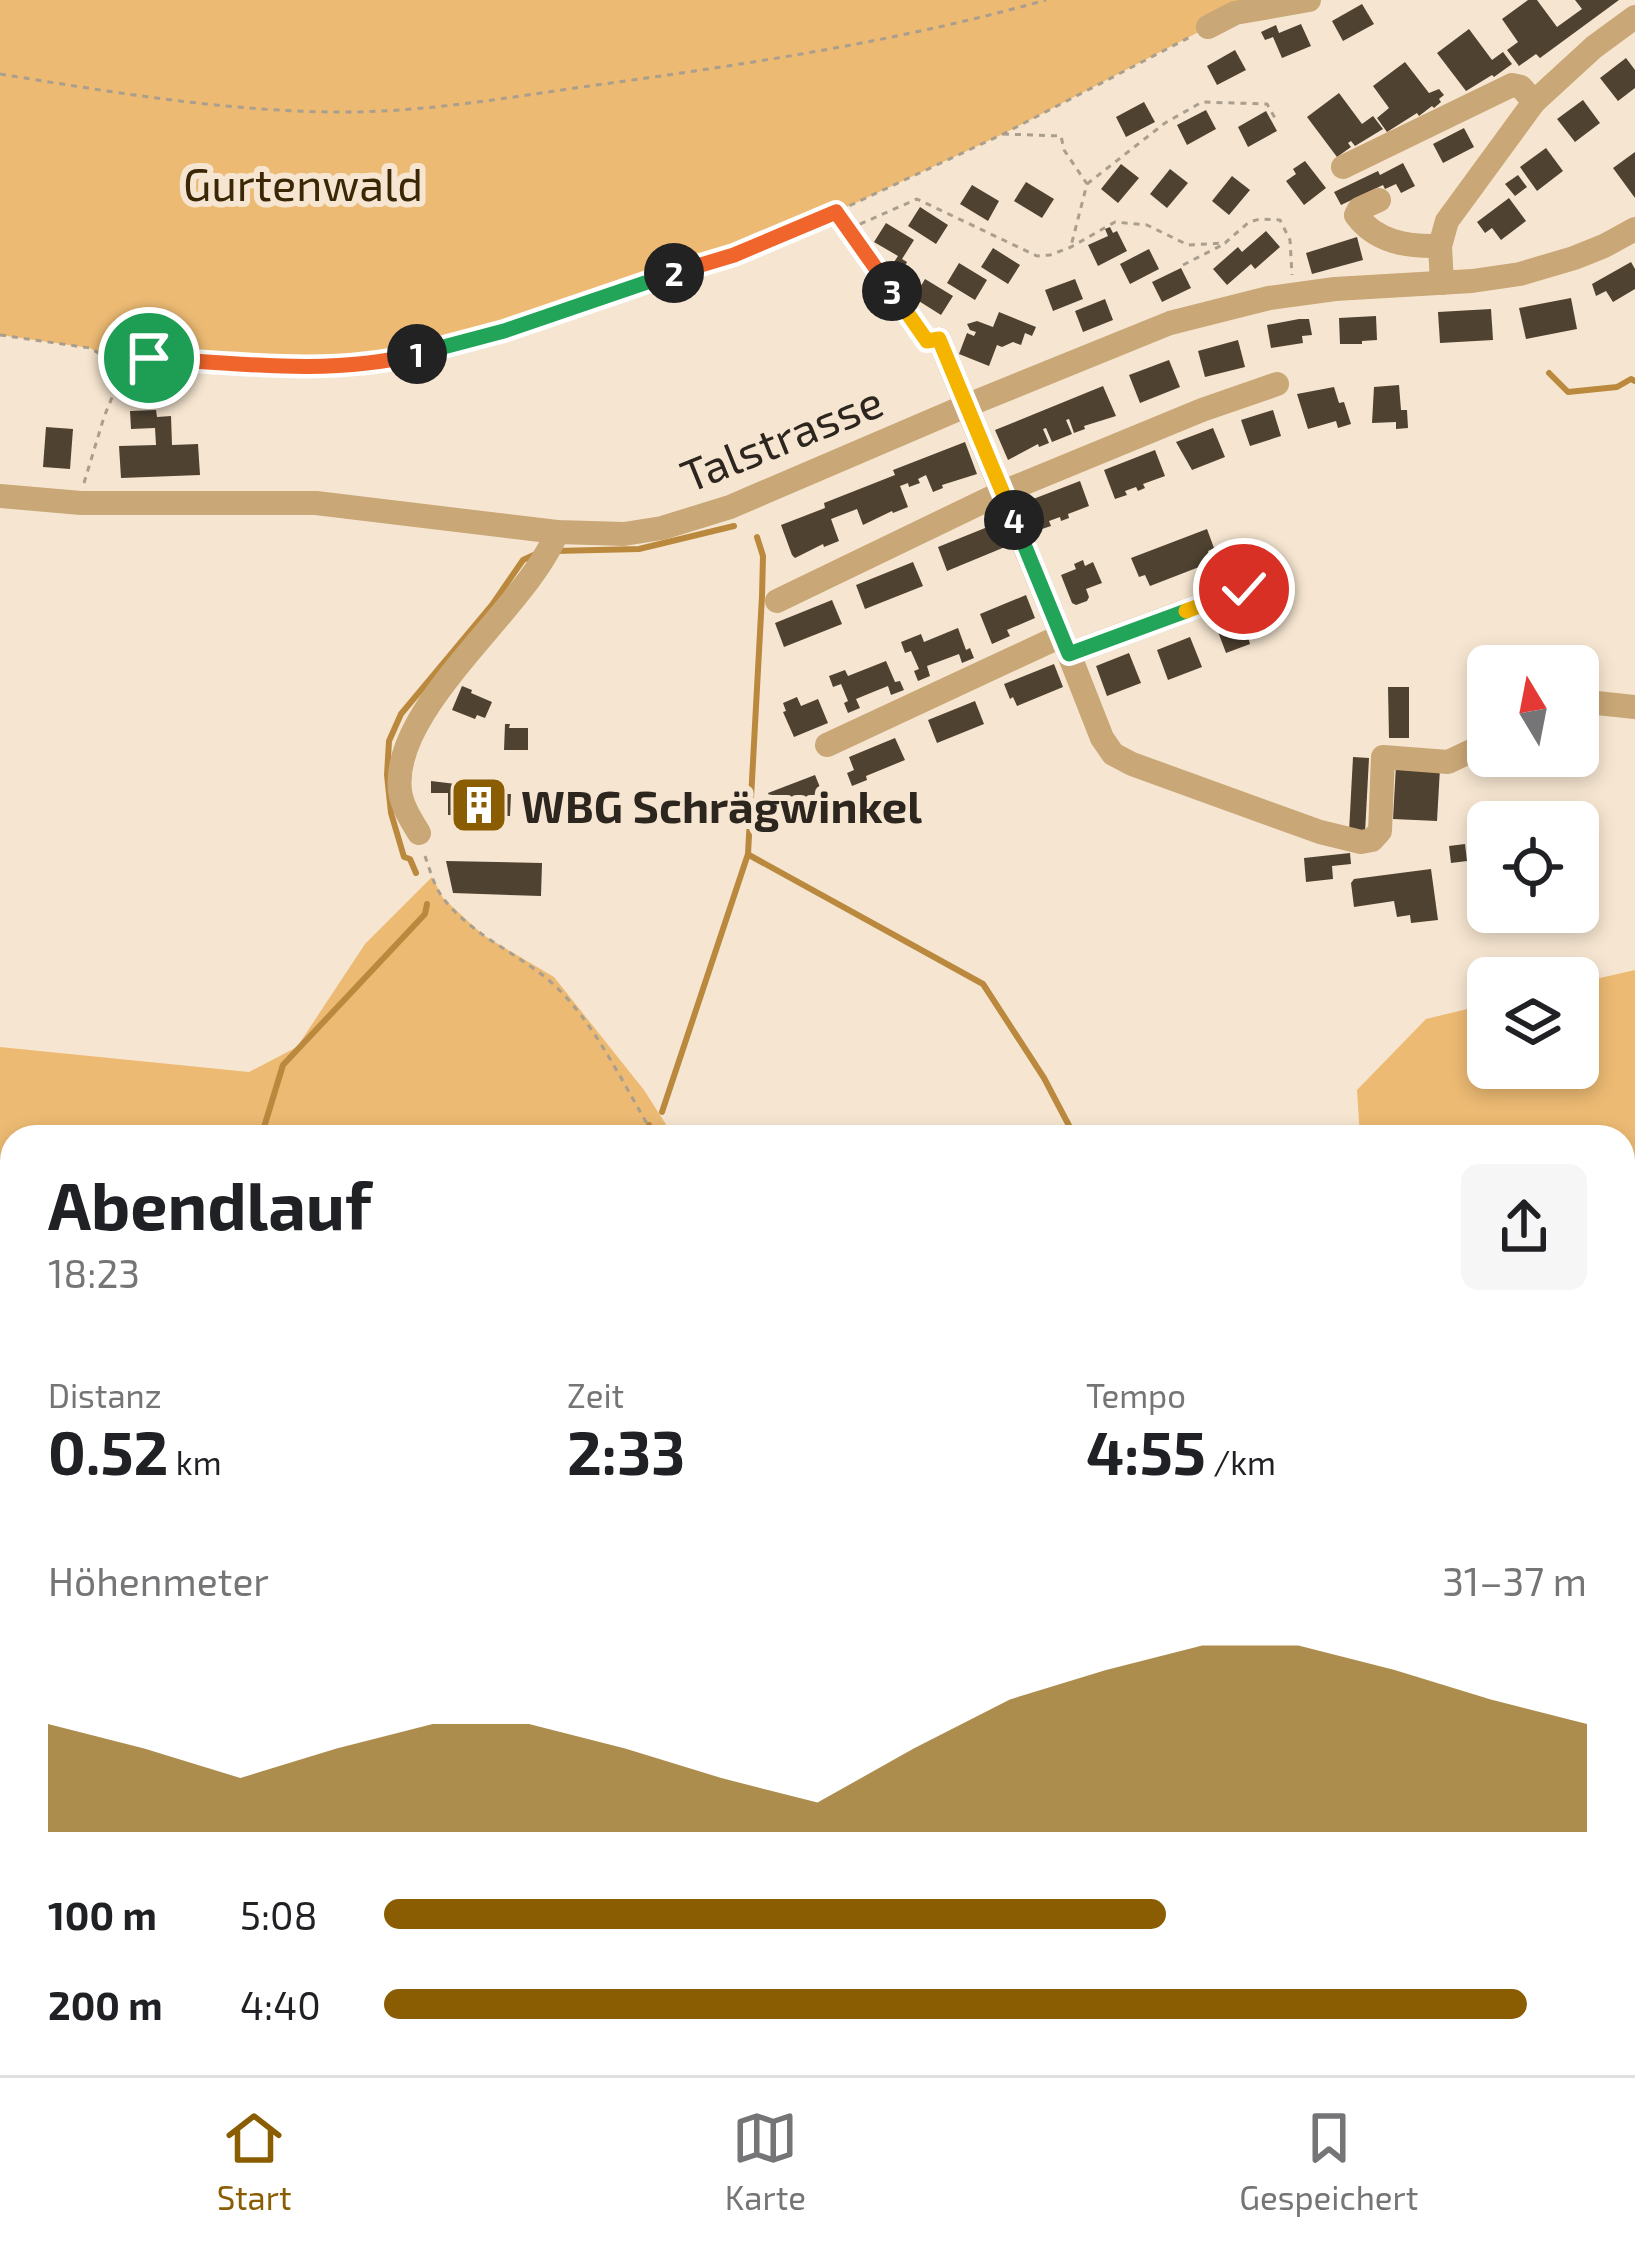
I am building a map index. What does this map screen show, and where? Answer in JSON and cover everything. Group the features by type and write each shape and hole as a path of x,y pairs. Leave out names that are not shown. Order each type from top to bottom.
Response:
{"street":[{"path":"1208,27 1235,14 1309,0"},
{"path":"1442,283 1440,246 1447,220 1534,102 1635,17"},
{"path":"1342,167 1512,85 1521,87 1534,102"},
{"path":"1379,200 1356,215 1374,233 1395,243 1440,246"},
{"name":"Talstrasse","path":"0,496 81,503 316,503 551,546 662,529 748,500 1170,323 1229,306 1335,289 1520,274 1589,252 1635,229"},
{"path":"947,344 1090,709 1113,754 1320,832 1361,842 1372,840 1380,831 1383,757 1448,762 1467,753"},
{"path":"777,601 1003,492 1276,384"},
{"path":"419,833 400,791 405,751 416,727 551,546"},
{"path":"827,745 1065,645 1244,589"},
{"path":"1599,703 1635,707"}],"path":[{"path":"0,74 148,98 391,112 766,59 981,18 1046,0"},
{"path":"81,503 87,469 124,368 149,358 304,365 392,361 504,331 734,255 836,212 1003,134 1208,27"},
{"path":"1071,247 1088,184 1165,123 1202,102 1267,104 1275,118"},
{"path":"1003,134 1060,136 1088,184"},
{"path":"851,232 917,199 1037,256 1071,247 1114,222 1147,225 1188,245 1225,243"},
{"path":"836,212 927,341 947,344"},
{"path":"1184,265 1225,243 1249,222 1280,220 1290,240 1293,295"},
{"path":"0,335 90,348 124,368"},
{"path":"419,833 443,898 483,935 552,982 593,1034 648,1125"}],"green space":[{"name":"Gurtenwald","path":"0,0 1245,0 1235,13 1003,134 836,212 733,255 504,331 392,361 305,365 149,358 124,368 90,348 0,335"},
{"path":"432,877 443,898 483,935 554,977 666,1125 0,1125 0,1047 249,1072 297,1047 365,944"},
{"path":"1635,970 1635,1125 1359,1125 1357,1090 1426,1019 1467,1009 1467,1089 1599,1089 1599,978"}],"building":[{"path":"1528,0 1537,0 1557,27 1582,9 1575,0 1619,0 1540,58 1536,54 1519,66 1507,50 1518,42 1502,19"},
{"path":"1362,4 1374,24 1343,41 1332,21"},
{"path":"1301,24 1311,46 1282,58 1273,37 1265,40 1261,32 1276,25 1279,33"},
{"path":"1469,29 1492,60 1503,52 1512,64 1466,91 1437,53"},
{"path":"1235,50 1246,70 1217,85 1207,66"},
{"path":"1626,58 1635,70 1635,88 1618,101 1600,78"},
{"path":"1405,62 1429,93 1439,89 1444,95 1434,108 1387,132 1377,118 1389,108 1373,86"},
{"path":"1339,93 1362,124 1373,116 1383,129 1355,146 1351,141 1351,147 1337,157 1307,117"},
{"path":"1583,100 1600,123 1575,142 1557,119"},
{"path":"1144,102 1155,122 1126,137 1116,117"},
{"path":"1206,110 1216,129 1187,145 1177,125"},
{"path":"1266,111 1277,131 1248,147 1238,127"},
{"path":"1464,128 1474,147 1443,163 1433,144"},
{"path":"1546,148 1563,171 1537,191 1520,167"},
{"path":"1635,152 1635,198 1613,168"},
{"path":"1305,161 1326,188 1304,205 1286,181"},
{"path":"1403,163 1415,186 1401,193 1396,184 1385,189 1383,185 1341,205 1334,192"},
{"path":"1121,164 1139,178 1118,203 1101,189"},
{"path":"1170,169 1188,183 1167,208 1150,194"},
{"path":"1518,175 1527,187 1515,196 1505,184"},
{"path":"1232,176 1250,190 1229,215 1212,201"},
{"path":"1026,182 1054,199 1042,218 1014,201"},
{"path":"972,185 999,201 988,221 960,204"},
{"path":"1509,198 1526,221 1501,240 1492,228 1485,233 1477,222"},
{"path":"920,207 948,225 936,244 908,226"},
{"path":"886,223 914,240 902,259 907,262 904,268 894,262 898,256 874,242"},
{"path":"1110,227 1127,251 1098,266 1088,245 1108,236 1105,229"},
{"path":"1266,231 1280,247 1227,285 1213,269"},
{"path":"1357,237 1363,260 1312,274 1306,253"},
{"path":"993,248 1020,265 1008,284 981,267"},
{"path":"1149,249 1159,269 1130,284 1120,264"},
{"path":"1631,262 1635,289 1613,302 1606,291 1596,296 1592,284"},
{"path":"959,263 987,280 975,300 947,283"},
{"path":"1181,268 1191,288 1162,302 1152,282"},
{"path":"925,279 953,296 941,315 914,298"},
{"path":"1075,279 1083,299 1053,311 1045,290"},
{"path":"1571,298 1577,329 1526,339 1519,308"},
{"path":"1105,299 1113,320 1083,332 1075,311"},
{"path":"1491,309 1493,340 1440,343 1438,312"},
{"path":"999,312 1036,327 1032,336 1025,333 1021,345 997,345 989,366 959,354 967,333 974,336 976,332 967,324 977,321 993,327"},
{"path":"1376,316 1377,340 1340,344 1339,318"},
{"path":"1309,319 1312,335 1302,336 1303,343 1271,348 1267,325"},
{"path":"1238,340 1245,367 1205,377 1198,351"},
{"path":"1169,360 1180,387 1140,403 1129,375"},
{"path":"1399,385 1408,428 1396,429 1396,422 1372,423 1374,387"},
{"path":"1103,386 1116,416 1074,433 1066,420 1072,434 1052,442 1043,429 1049,443 1008,460 995,430"},
{"path":"1334,387 1351,424 1338,428 1336,421 1308,429 1297,394"},
{"path":"156,410 157,417 171,416 172,445 198,444 200,475 121,478 119,446 156,445 155,428 131,429 130,411"},
{"path":"1273,410 1281,436 1250,446 1241,420"},
{"path":"46,427 73,429 70,469 43,467"},
{"path":"1213,428 1225,457 1192,470 1176,442"},
{"path":"965,442 977,474 933,492 926,475 918,479 920,483 900,486 908,507 863,525 857,509 831,519 839,541 795,558 792,555 781,525 895,475 893,470"},
{"path":"1155,450 1165,476 1115,499 1104,470"},
{"path":"1080,481 1089,506 1061,521 1060,517 1049,521 1051,526 1039,530 1028,501"},
{"path":"995,524 1005,547 947,571 938,547"},
{"path":"1207,529 1214,548 1208,551 1212,562 1150,586 1145,575 1139,577 1131,558"},
{"path":"1083,560 1085,566 1093,562 1102,583 1086,589 1087,601 1076,605 1061,575"},
{"path":"913,562 923,586 865,609 856,585"},
{"path":"1026,595 1035,618 1007,630 1010,636 992,644 980,614"},
{"path":"832,600 842,624 784,647 775,623"},
{"path":"1247,609 1250,644 1226,653 1214,621"},
{"path":"958,628 974,658 962,663 959,654 927,666 930,676 918,681 914,671 919,669 901,642 921,634 924,642"},
{"path":"1190,637 1202,667 1168,680 1157,650"},
{"path":"1129,653 1141,683 1107,696 1096,666"},
{"path":"886,661 904,690 891,695 888,686 873,692 856,699 860,708 848,713 841,684 833,687 829,676 845,670 848,676"},
{"path":"1054,664 1063,687 1017,706 1010,699 1004,684"},
{"path":"462,686 492,702 485,718 452,710"},
{"path":"1388,687 1409,687 1409,738 1389,738"},
{"path":"797,697 801,706 818,699 828,723 794,737 783,703"},
{"path":"975,701 984,724 937,743 928,720"},
{"path":"505,724 528,728 528,750 504,750"},
{"path":"895,738 905,760 852,786 847,773 854,770 849,757"},
{"path":"1353,757 1369,758 1365,833 1349,832"},
{"path":"1396,765 1440,768 1437,821 1393,819"},
{"path":"815,775 824,797 778,816 768,793"},
{"name":"WBG Schrägwinkel","path":"431,781 464,785 464,793 511,794 510,816 448,815 448,793 431,793"},
{"path":"1465,844 1467,861 1451,863 1449,846"},
{"path":"1350,853 1351,864 1332,866 1333,879 1306,882 1304,858"},
{"path":"446,861 542,863 541,896 453,893"},
{"path":"1431,869 1438,920 1411,923 1410,915 1397,917 1394,901 1354,907 1354,879"}],"waterway":[{"path":"1549,373 1568,392 1635,381"},
{"path":"555,551 639,549 734,526"},
{"path":"662,1112 748,854 762,596 763,556 757,537"},
{"path":"416,873 404,857 391,813 389,741 401,714 492,605 523,560 536,554"},
{"path":"749,855 983,984 1069,1125"},
{"path":"265,1125 283,1065 425,914 427,904"}],"place":[{"name":"WBG Schrägwinkel","path":"479,805"}],"route":[{"path":"149,358 304,365 392,361 504,331 734,255 836,212 927,341 939,339 1069,654 1244,589"}]}
